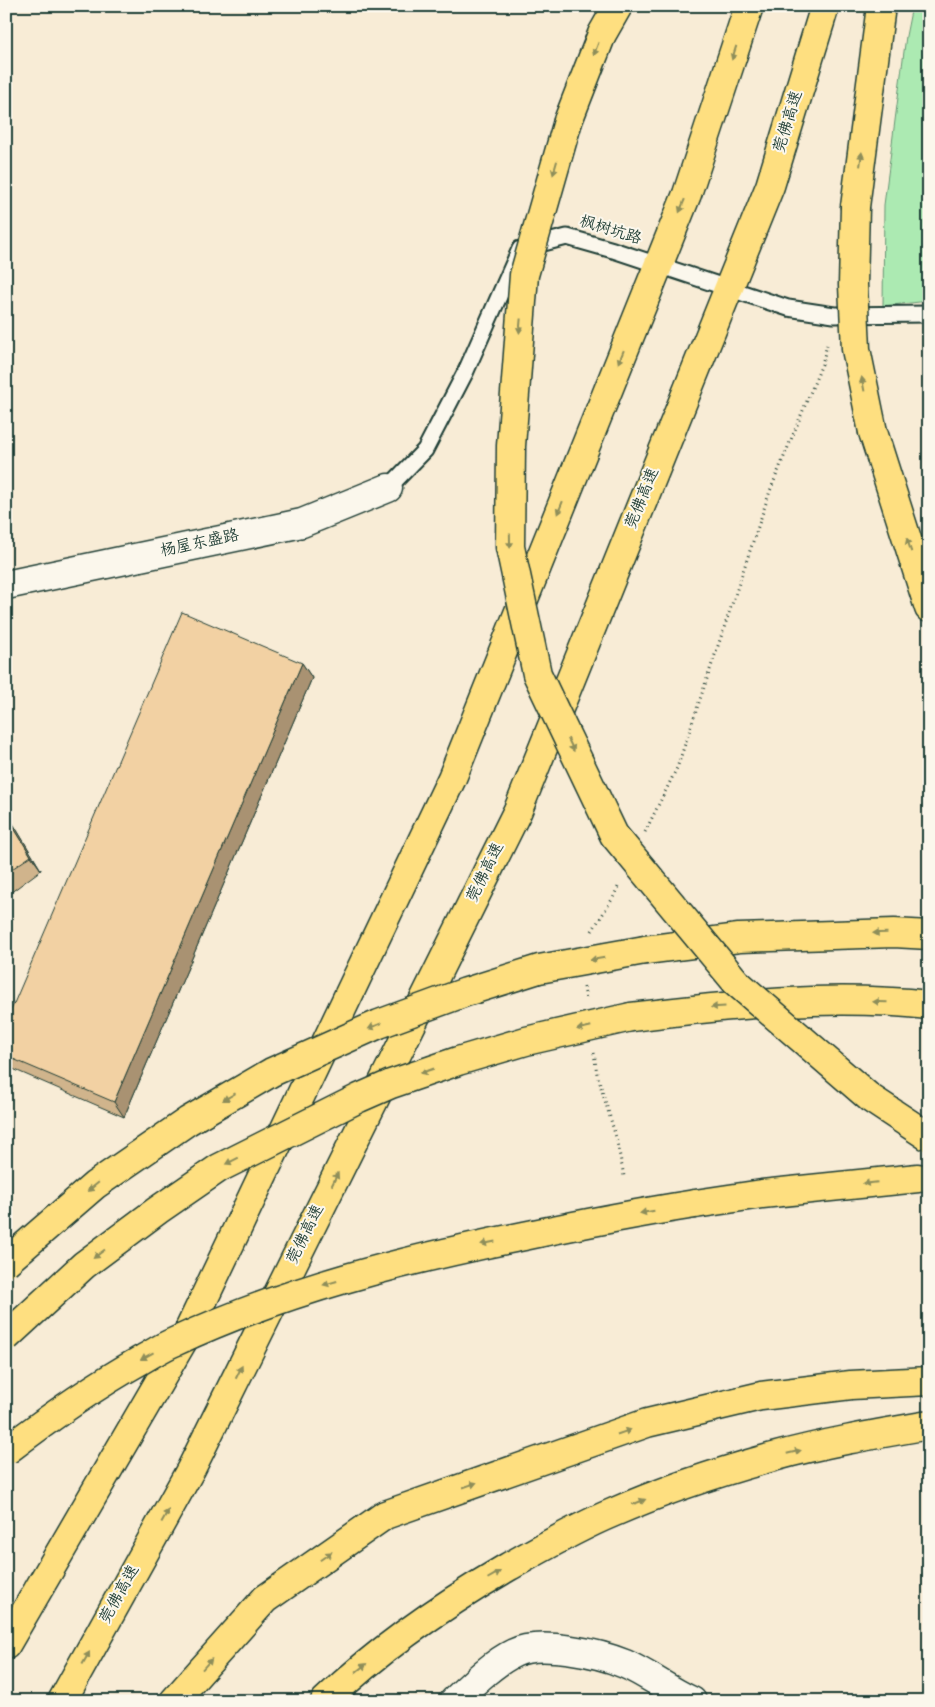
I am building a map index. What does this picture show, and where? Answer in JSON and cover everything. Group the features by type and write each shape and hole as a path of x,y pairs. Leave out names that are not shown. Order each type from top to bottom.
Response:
{"highway":[{"path":"618,6 602,34 568,121 524,276 511,446 510,547 537,674 614,835 736,982 870,1098 929,1137"},
{"path":"6,1645 187,1334 452,778 687,194 749,6"},
{"name":"莞佛高速","path":"62,1701 191,1468 518,810 770,186 825,6"},
{"path":"881,6 855,207 853,285 856,349 873,432 929,608"},
{"path":"6,1262 95,1185 188,1121 272,1072 379,1024 466,992 539,969 645,950 739,938 894,933 929,935"},
{"path":"6,1338 84,1265 158,1210 220,1168 359,1098 391,1084 458,1061 526,1041 631,1018 708,1008 805,1002 830,1001 929,1005"},
{"path":"6,1451 54,1414 117,1373 172,1342 228,1318 310,1289 387,1266 460,1249 630,1215 762,1194 918,1178"},
{"path":"174,1701 265,1599 385,1515 647,1424 761,1396 851,1385 929,1381"},
{"path":"325,1701 349,1678 403,1635 465,1592 541,1548 612,1513 695,1481 774,1457 852,1438 929,1425"}],"street":[{"name":"杨屋东盛路","path":"6,586 302,523 388,488"},
{"path":"454,1701 478,1678 514,1652 545,1647 582,1652 624,1664 692,1701"}],"lane":[{"name":"枫树坑路","path":"388,488 425,450 466,371 520,249 567,237 788,308 834,315 929,314"}],"path":[{"path":"643,837 677,768 770,491 822,364 834,315"},
{"path":"590,933 613,898 622,880"},
{"path":"585,979 584,988 587,1008"},
{"path":"593,1046 597,1074 616,1137 624,1176"}],"green space":[{"path":"912,6 929,6 929,301 883,306 884,205 906,36"}],"building":[{"path":"182,612 302,663 114,1102 6,1056 6,1022"},
{"path":"6,815 31,856 6,873"}]}
